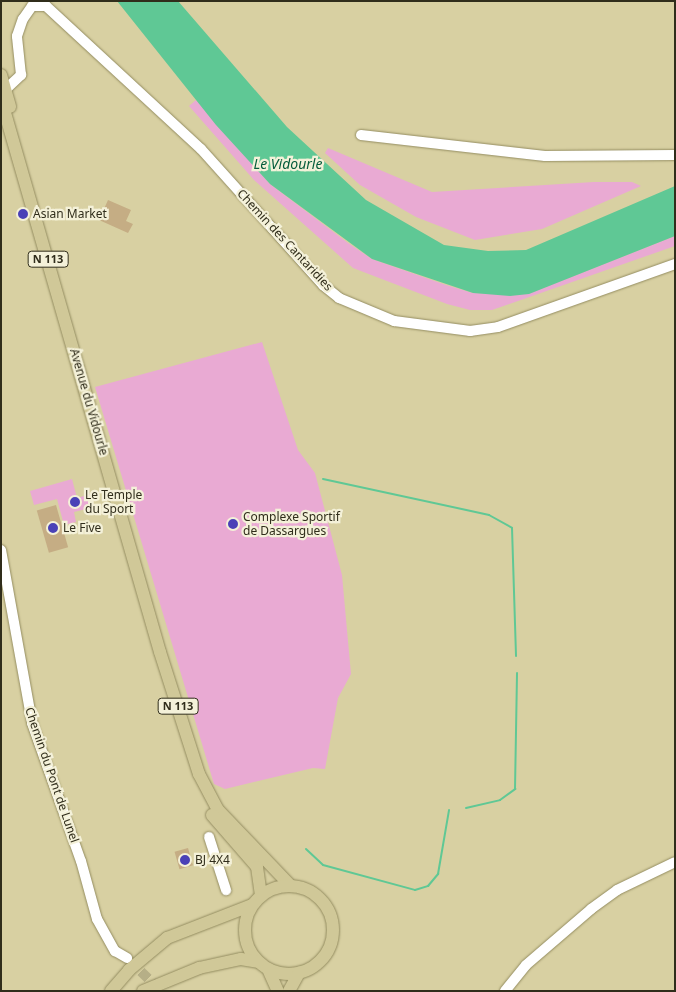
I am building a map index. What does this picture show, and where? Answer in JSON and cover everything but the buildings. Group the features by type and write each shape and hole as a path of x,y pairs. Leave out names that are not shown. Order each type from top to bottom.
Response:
{"main road":[{"name":"Avenue du Vidourle","path":"4,86 18,151 160,652 196,788 215,820 257,867 261,895"},
{"name":"Avenue du Vidourle","path":"160,652 209,797 274,873 290,886"},
{"path":"111,991 144,955 167,938 252,905 261,895 290,886 317,896 332,920 329,949 316,964 299,973 289,991"},
{"path":"252,905 245,934 278,991"},
{"path":"143,991 200,968 241,960 299,973"}],"street":[{"name":"Chemin des Cantaridies","path":"4,86 22,68 19,29 32,6 46,6 194,142 323,285 339,298 394,321 470,331 498,327 675,264"},
{"path":"361,135 555,157 675,155"},
{"name":"Chemin du Pont de Lunel","path":"1,550 32,724 81,861 97,919 115,951 128,958"},
{"path":"209,838 226,890"},
{"path":"504,991 526,965 547,950 618,890 675,862"}],"shaded area":[{"path":"196,100 270,184 348,243 372,259 446,285 473,293 528,294 675,236 675,246 492,310 470,310 447,304 353,268 254,180 189,106"},
{"path":"328,148 432,192 594,182 632,182 641,186 542,229 475,240 416,217 360,185 325,153"},
{"name":"Complexe Sportif de Dassargues","path":"262,342 298,450 315,473 342,575 351,674 338,698 325,769 313,768 225,789 214,784 95,387"},
{"name":"Le Temple du Sport","path":"72,479 77,498 91,494 94,507 74,512 76,522 64,525 57,499 34,505 30,491"}],"water":[{"name":"Le Vidourle","path":"117,1 178,1 287,127 366,200 444,245 488,251 526,250 675,186 675,236 529,294 510,296 473,293 372,259 270,184 216,125"}],"waterway":[{"path":"323,479 489,515 512,528 516,656"},
{"path":"466,808 500,800 515,789 517,673"},
{"path":"306,849 323,865 415,890 428,886 438,874 449,810"}],"tunnel":[{"path":"130,961 160,990"}],"place":[{"name":"Asian Market","path":"23,214"},
{"name":"Le Temple du Sport","path":"75,502"},
{"name":"Complexe Sportif de Dassargues","path":"233,524"},
{"name":"Le Five","path":"53,528"},
{"name":"BJ 4X4","path":"185,860"}]}
